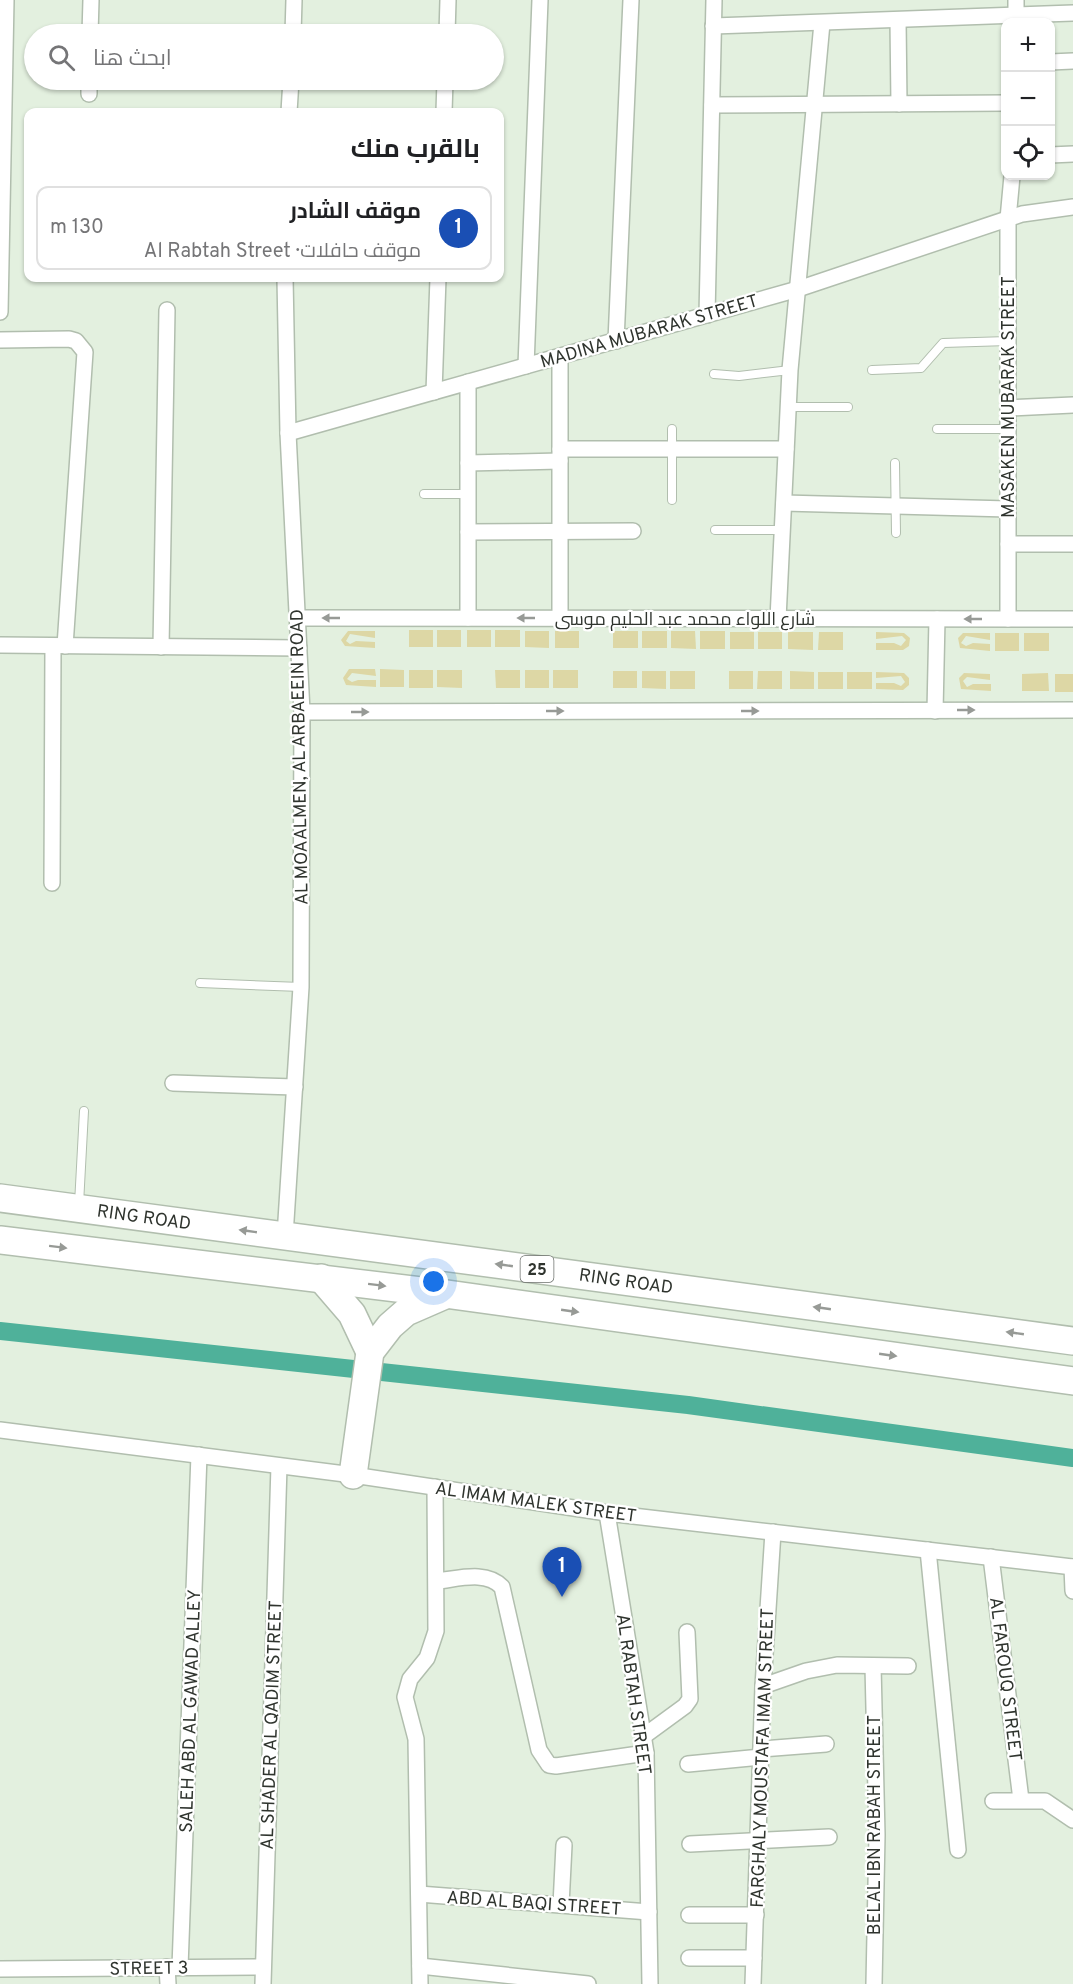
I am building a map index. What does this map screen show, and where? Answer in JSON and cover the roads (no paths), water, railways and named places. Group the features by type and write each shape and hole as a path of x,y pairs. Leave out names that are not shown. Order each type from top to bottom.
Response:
{"highway":[{"name":"RING ROAD","path":"0,1198 1073,1341"},
{"name":"RING ROAD","path":"0,1240 446,1294 1073,1381"},
{"path":"321,1278 352,1314 370,1352"},
{"path":"353,1475 370,1352 390,1326 406,1312 446,1294"}],"street":[{"path":"0,312 6,0"},
{"path":"90,24 91,0"},
{"path":"293,24 294,0"},
{"path":"447,24 448,0"},
{"path":"526,366 540,0"},
{"path":"616,341 631,0"},
{"path":"707,315 714,0"},
{"path":"1016,0 1016,18"},
{"path":"1026,18 1073,13"},
{"path":"714,26 1001,19"},
{"path":"897,20 899,104"},
{"path":"778,619 790,370 822,22"},
{"path":"1055,62 1073,61"},
{"path":"289,108 290,90"},
{"path":"444,108 445,90"},
{"path":"712,105 1001,103"},
{"path":"1055,155 1073,154"},
{"name":"MASAKEN MUBARAK STREET","path":"1008,619 1008,219 1012,180"},
{"name":"MADINA MUBARAK STREET","path":"288,433 798,289 1008,219 1037,211 1073,207"},
{"name":"AL MOAALMEN, AL ARBAEEIN ROAD","path":"285,282 288,433 302,712 301,987 285,1236"},
{"path":"434,392 438,282"},
{"path":"161,647 167,310"},
{"path":"0,340 69,339 76,341 85,352 59,646 52,883"},
{"path":"560,357 560,618"},
{"path":"468,382 468,618"},
{"path":"1008,408 1073,405"},
{"path":"468,463 672,449 786,449"},
{"path":"784,503 1008,509"},
{"path":"468,532 633,531"},
{"path":"1008,544 1073,544"},
{"name":"شارع اللواء محمد عبد الحليم موسى","path":"298,618 1073,619"},
{"path":"935,711 937,619"},
{"path":"0,645 299,648"},
{"path":"302,712 1073,710"},
{"path":"173,1083 295,1087"},
{"name":"AL IMAM MALEK STREET","path":"0,1430 353,1475 607,1513 1072,1567"},
{"name":"SALEH ABD AL GAWAD ALLEY","path":"168,1984 174,1968 199,1455"},
{"name":"AL SHADER AL QADIM STREET","path":"263,1984 279,1466"},
{"path":"420,1984 416,1739 405,1697 410,1679 427,1658 438,1622 435,1487"},
{"name":"AL RABTAH STREET","path":"607,1513 646,1753 650,1984"},
{"name":"FARGHALY MOUSTAFA IMAM STREET","path":"753,1984 763,1686 773,1532"},
{"path":"928,1550 958,1850"},
{"name":"AL FAROUQ STREET","path":"991,1557 1021,1800"},
{"path":"1072,1567 1073,1591"},
{"path":"437,1581 484,1577 495,1579 502,1587 538,1750 549,1765 556,1766 646,1753"},
{"path":"644,1736 685,1706 690,1699 687,1632"},
{"name":"BELAL IBN RABAH STREET","path":"873,1666 877,1835 874,1984"},
{"path":"763,1686 822,1667 908,1666"},
{"path":"688,1764 826,1744"},
{"path":"993,1801 1021,1800 1050,1803 1073,1820"},
{"path":"690,1844 830,1837"},
{"path":"561,1905 564,1845"},
{"name":"ABD AL BAQI STREET","path":"419,1894 649,1912"},
{"path":"689,1915 756,1915"},
{"path":"689,1958 754,1958"},
{"path":"420,1966 588,1984"},
{"name":"STREET 3","path":"0,1969 263,1967"}],"lane":[{"path":"872,370 921,368 943,343 1008,341"},
{"path":"714,374 739,376 790,370"},
{"path":"788,407 848,407"},
{"path":"672,429 672,500"},
{"path":"937,429 1008,429"},
{"path":"895,463 896,533"},
{"path":"424,494 468,494"},
{"path":"715,530 783,530"},
{"path":"200,983 301,987"},
{"path":"79,1208 84,1111"}],"waterway":[{"path":"0,1331 688,1405 1073,1458"}],"place":[{"name":"موقف الشادر","path":"562,1597"}]}
